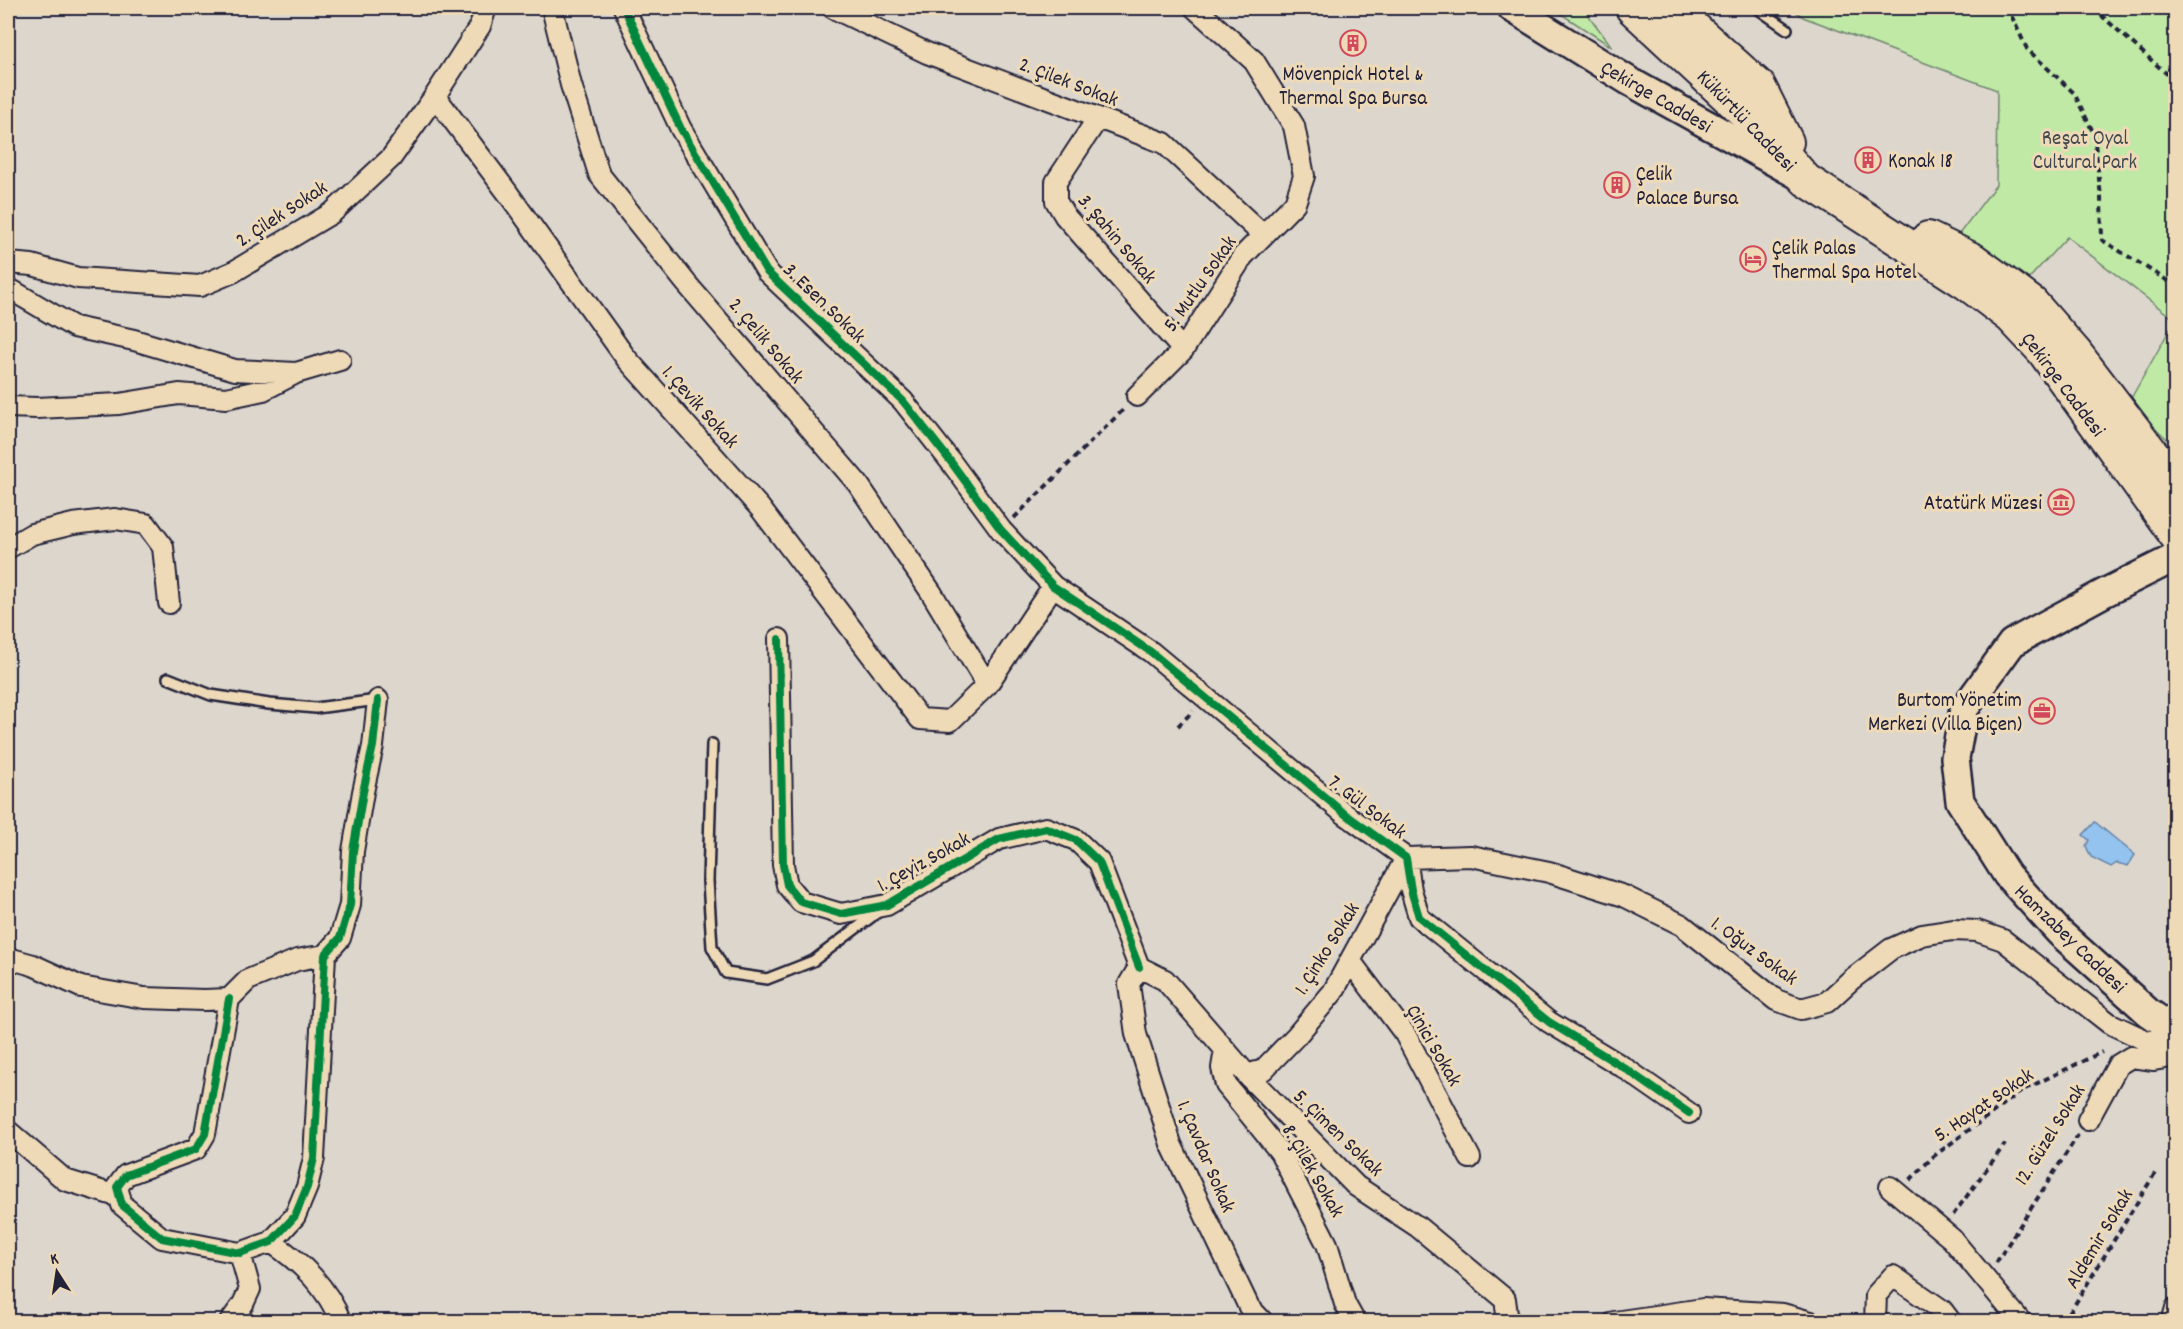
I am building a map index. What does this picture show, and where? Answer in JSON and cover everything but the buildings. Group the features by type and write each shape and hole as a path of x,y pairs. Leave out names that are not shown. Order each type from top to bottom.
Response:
{"main road":[{"name":"Çekirge Caddesi","path":"1512,8 1629,81 1806,180 1966,283 2011,317 2043,351 2175,536"},
{"name":"Kükürtlü Caddesi","path":"1632,8 1762,129 1806,180"},
{"name":"Kükürtlü Caddesi","path":"1672,8 1759,86 1806,180"},
{"name":"Çekirge Caddesi","path":"1806,180 1974,260 2032,303 2075,352 2175,484"},
{"name":"Hamzabey Caddesi","path":"2175,557 2012,644 1964,709 1954,758 1960,801 2007,875 2059,932 2148,1012 2175,1031"}],"street":[{"name":"2. Çilek Sokak","path":"8,263 32,265 78,278 200,286 233,272 332,213 391,158 435,96 480,26 486,8"},
{"name":"2. Çelik Sokak","path":"552,8 571,85 599,174 694,291 858,484 931,592 987,685"},
{"name":"3. Esen Sokak","path":"624,8 681,129 767,272 903,400 1001,530 1053,586"},
{"name":"2. Çilek Sokak","path":"833,8 927,53 1164,143 1263,235"},
{"name":"5. Mutlu Sokak","path":"1137,396 1183,350 1243,256 1295,203 1304,176 1294,126 1254,61 1195,8"},
{"name":"1. Çevik Sokak","path":"435,96 626,358 760,508 921,719 950,721 987,685"},
{"name":"3. Şahin Sokak","path":"1098,118 1056,182 1056,201 1065,216 1183,350"},
{"path":"8,288 74,327 134,340 235,370 296,373"},
{"path":"8,407 38,408 119,404 179,394 226,398 263,390 296,373 340,360"},
{"path":"8,548 32,534 73,524 115,519 146,524 163,547 169,603"},
{"path":"987,685 1053,586"},
{"name":"7. Gül Sokak","path":"1053,586 1151,652 1345,814 1406,858 1411,890 1419,917 1550,1022 1623,1067 1689,1113"},
{"name":"1. Çeyiz Sokak","path":"779,639 783,865 786,885 801,902 841,914 887,905 999,839 1046,828 1076,840 1099,862 1139,967"},
{"path":"325,955 278,966 248,980 229,999 204,1134 196,1149 126,1175 117,1187 122,1205 162,1238 240,1253 272,1242 294,1216 307,1187 314,1158 325,955 340,938 350,905 353,851 373,746 378,700"},
{"name":"1. Oğuz Sokak","path":"1406,858 1471,856 1549,872 1624,897 1682,926 1776,1000 1801,1009 1827,1002 1891,949 1922,934 1953,930 1977,931 2002,940 2109,1023 2147,1041 2175,1040"},
{"name":"1. Çinko Sokak","path":"1247,1075 1263,1070 1297,1035 1333,992 1406,858"},
{"path":"8,958 33,965 81,987 144,998 229,999"},
{"name":"Çinici Sokak","path":"1351,962 1405,1034 1470,1158"},
{"name":"5. Çimen Sokak","path":"1139,967 1165,980 1247,1075 1356,1186 1418,1227 1505,1299 1508,1322"},
{"name":"1. Çavdar Sokak","path":"1139,967 1129,984 1136,1034 1171,1144 1249,1307 1263,1322"},
{"name":"8. Çilek Sokak","path":"1225,1050 1222,1068 1226,1085 1256,1120 1285,1161 1327,1244 1345,1304 1355,1322"},
{"name":"12. Güzel Sokak","path":"2088,1120 2118,1065 2131,1057 2154,1060 2175,1056"},
{"path":"8,1131 65,1180 120,1197"},
{"path":"1893,1190 1952,1239 2021,1322"},
{"path":"272,1242 293,1257 317,1280 341,1322"},
{"path":"230,1322 250,1289 240,1253"},
{"path":"1875,1322 1876,1295 1893,1276 1942,1310 1951,1322"},
{"path":"1614,1322 1703,1309 1783,1314 1811,1322"}],"lane":[{"path":"1757,8 1787,29"},
{"path":"168,678 211,694 269,704 316,708 378,700"},
{"path":"712,744 708,881 711,936 712,947 726,973 767,979 813,962 887,905"}],"path":[{"path":"2020,8 2012,17 2027,49 2074,93 2094,134 2101,197 2102,240 2175,286"},
{"path":"2093,8 2175,82"},
{"path":"1001,530 1137,396"},
{"path":"1942,1231 2005,1144"}],"green space":[{"path":"1552,8 1583,8 1612,47"},
{"name":"Reşat Oyal Cultural Park","path":"1791,8 2175,8 2175,320 2067,237 2024,284 1956,238 1996,185 1997,90 1803,17"},
{"path":"2175,320 2175,447 2129,402"}],"water":[{"path":"2095,822 2135,855 2128,866 2117,863 2111,867 2091,857 2086,846 2089,840 2083,835"}],"cycle path":[{"path":"624,8 681,129 767,272 903,401 1001,530 1053,586 1151,652 1345,814 1406,858 1411,890 1419,917 1549,1022 1623,1067 1689,1113"},
{"path":"779,639 783,865 787,885 801,902 841,914 887,905 999,839 1046,828 1076,840 1099,862 1139,967"},
{"path":"229,999 205,1134 196,1149 126,1175 117,1187 122,1205 162,1238 240,1253 271,1242 295,1216 307,1187 314,1158 325,955 340,938 350,905 353,851 373,746 378,700"}],"place":[{"name":"Mövenpick Hotel & Thermal Spa Bursa","path":"1353,43"},
{"name":"Konak 18","path":"1868,160"},
{"name":"Çelik Palace Bursa","path":"1617,185"},
{"name":"Çelik Palas Thermal Spa Hotel","path":"1753,259"},
{"name":"Atatürk Müzesi","path":"2061,502"},
{"name":"Burtom Yönetim Merkezi (Villa Biçen)","path":"2042,711"}]}
